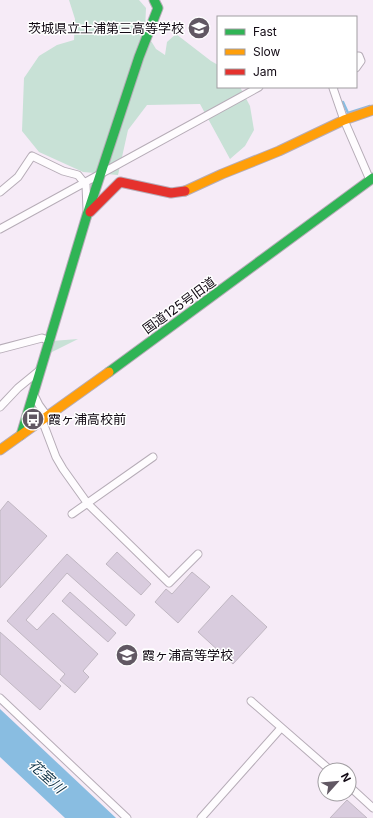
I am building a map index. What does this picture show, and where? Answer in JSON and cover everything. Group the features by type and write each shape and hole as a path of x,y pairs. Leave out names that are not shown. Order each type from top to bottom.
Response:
{"street":[{"path":"21,435 87,215 102,174 139,57 158,8 154,0"},
{"path":"357,56 359,56 361,61 357,67"},
{"path":"0,229 257,88"},
{"path":"333,88 344,120 372,179"},
{"path":"87,215 120,182 171,193 186,191 222,174 279,151 344,120 373,110"},
{"path":"0,192 18,177 32,156 63,171 78,175 86,185 87,215"},
{"name":"国道125号旧道","path":"0,450 167,330 372,179"},
{"path":"0,349 42,338 50,341"},
{"path":"0,407 18,388 40,370"},
{"path":"33,393 45,418 56,458 63,469 88,504 169,584 198,554"},
{"path":"72,514 153,457"},
{"path":"0,698 127,818"},
{"path":"251,701 321,762"},
{"path":"200,818 282,728"},
{"path":"357,793 373,808"}],"green space":[{"path":"69,0 139,0 146,8 145,31 156,49 165,55 167,42 176,34 217,64 217,88 241,88 250,106 254,130 245,146 230,159 200,104 147,105 128,130 118,175 83,172 39,152 22,131 24,78 39,56 57,45 74,40 75,19"},
{"path":"78,339 46,355 52,341"}],"water":[{"name":"花室川","path":"0,709 116,818 65,818 0,757"}],"building":[{"path":"8,501 47,536 0,588 0,511"},
{"path":"117,552 151,584 141,595 106,564"},
{"path":"67,554 135,615 126,626 67,573 26,620 37,630 53,613 98,654 83,671 89,677 75,693 60,680 65,674 7,621"},
{"path":"192,572 210,587 178,623 155,602 166,589 172,594"},
{"path":"70,592 116,633 108,642 62,601"},
{"path":"232,595 267,627 233,664 198,632"},
{"path":"0,632 61,686 40,710 0,674"},
{"path":"345,802 349,802 367,818 330,818"}],"waterway":[{"path":"343,102 348,113 370,106"}],"traffic: fast":[{"path":"21,435 87,215 139,57 158,8 154,0"},
{"path":"109,372 373,178"}],"traffic: slow":[{"path":"185,191 279,151 344,120 373,110"},
{"path":"0,450 109,372"}],"traffic: jam":[{"path":"90,212 120,182 171,193 185,191"}],"place":[{"name":"茨城県立土浦第三高等学校","path":"199,28"},
{"name":"霞ヶ浦高校前","path":"33,419"},
{"name":"霞ヶ浦高等学校","path":"127,655"}]}
